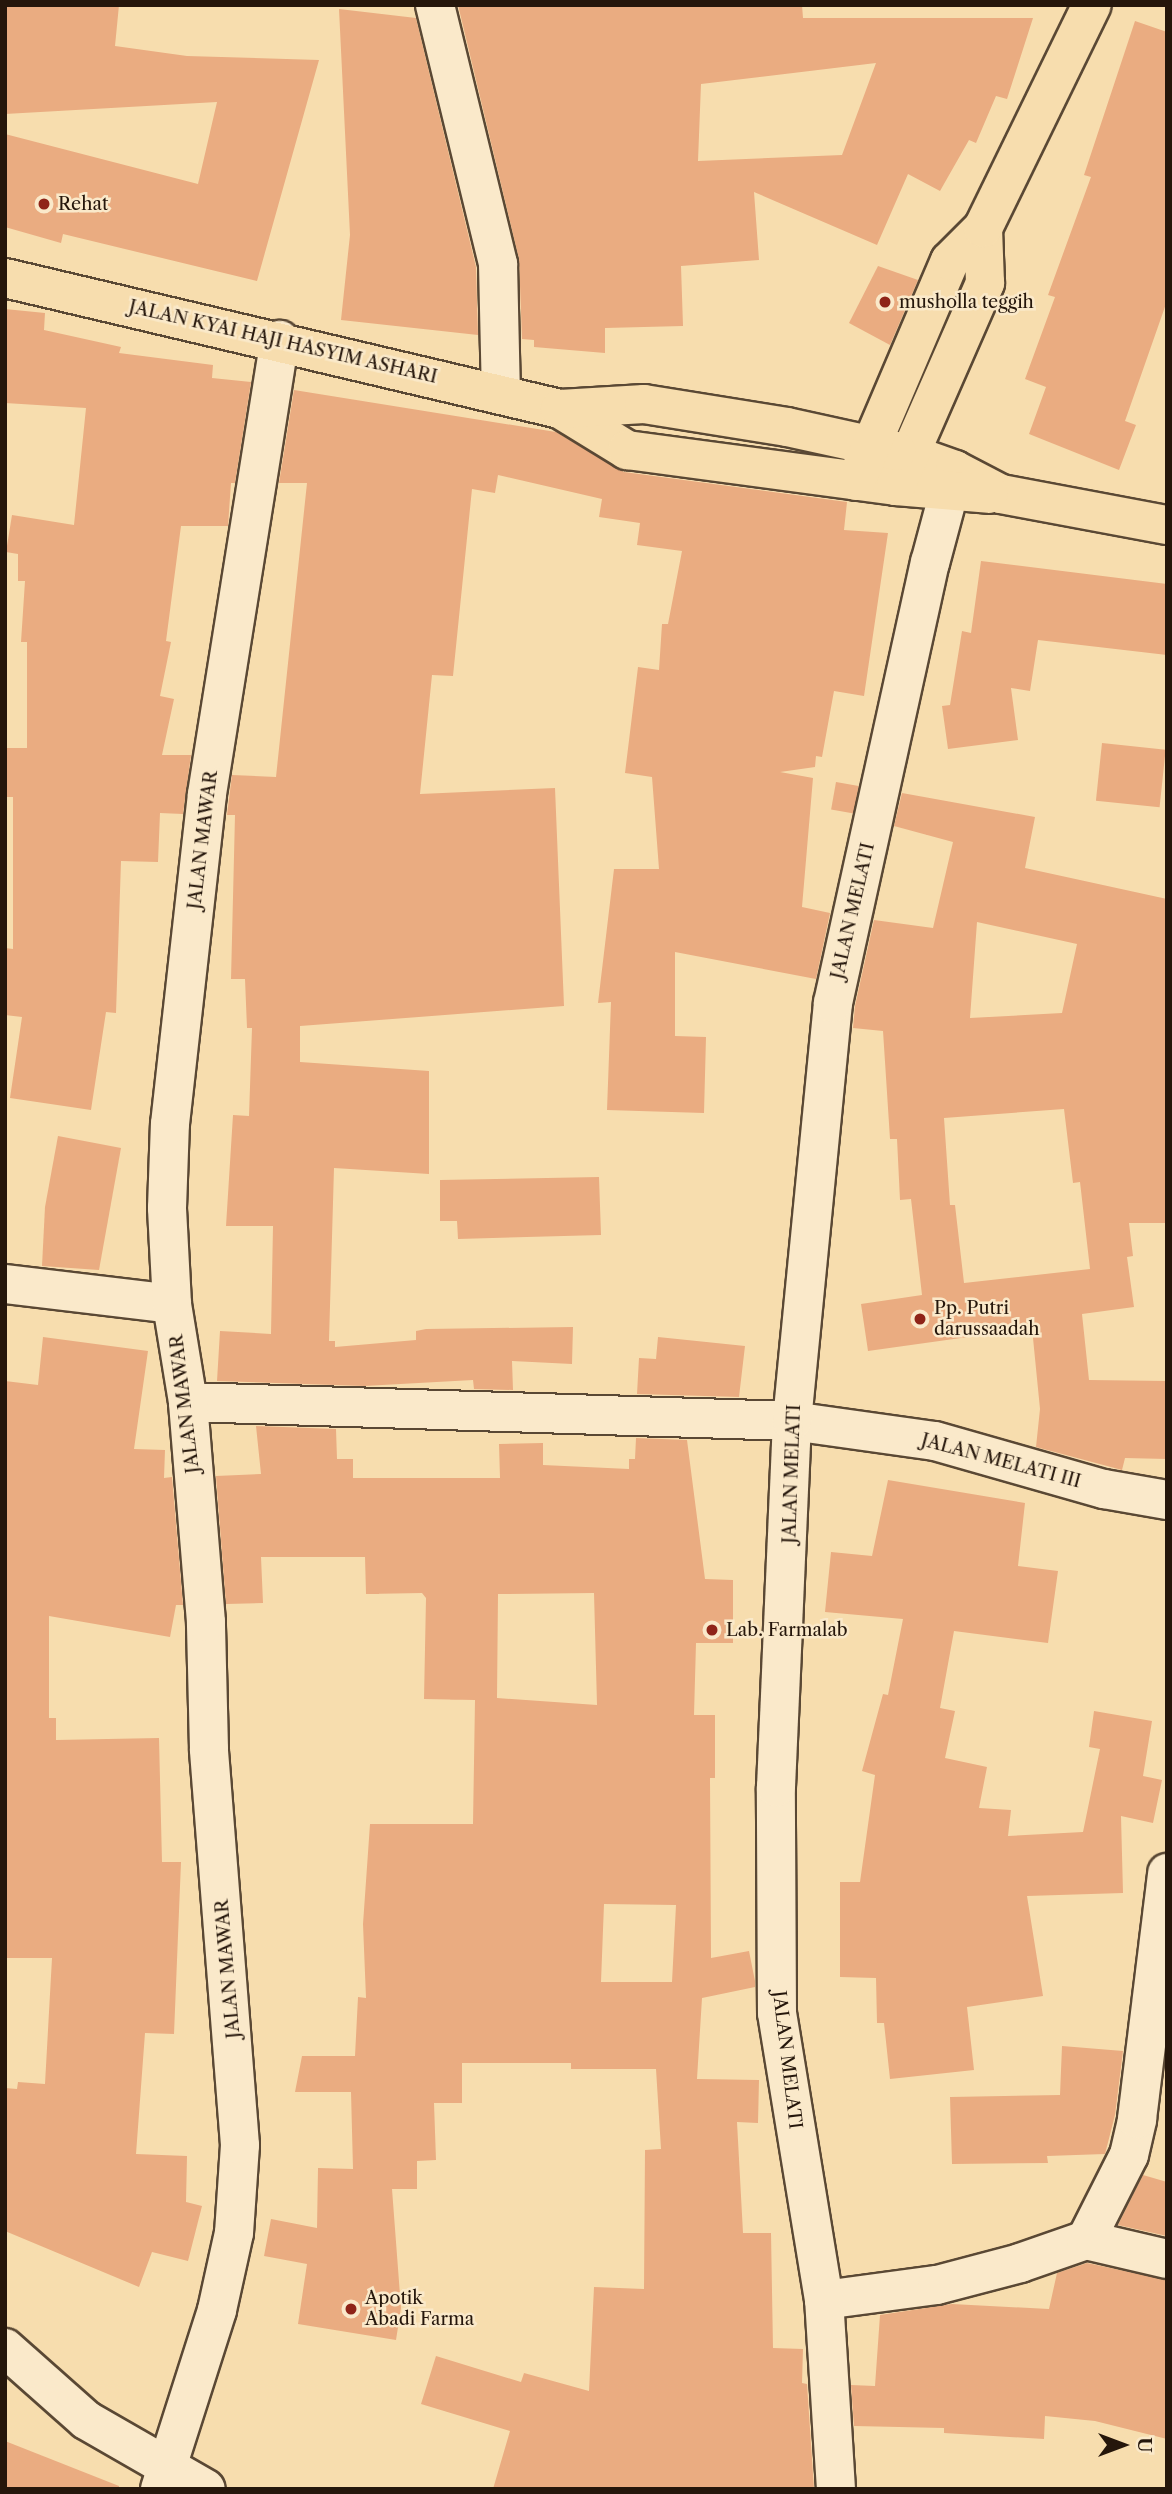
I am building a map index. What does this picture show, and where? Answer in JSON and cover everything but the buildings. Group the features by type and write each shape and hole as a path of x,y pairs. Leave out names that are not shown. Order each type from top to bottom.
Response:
{"main road":[{"path":"891,462 950,261 983,228 1092,5"},
{"path":"891,462 936,388 985,283 983,228"},
{"name":"JALAN KYAI HAJI HASYIM ASHARI","path":"5,278 280,340 560,409 627,450 856,481 891,462"},
{"name":"JALAN KYAI HAJI HASYIM ASHARI","path":"560,409 643,404 891,462 952,482 1001,494 1167,525"}],"street":[{"path":"435,5 498,264 501,394"},
{"name":"JALAN MAWAR","path":"165,2477 226,2272 234,2234 240,2145 209,1749 206,1622 188,1402 172,1304 167,1209 170,1124 202,835 280,340"},
{"name":"JALAN MELATI","path":"836,2489 824,2300 778,2013 776,1787 792,1421 833,1003 952,482"},
{"path":"5,1284 172,1304"},
{"name":"JALAN MELATI III","path":"188,1402 792,1421 935,1441 1104,1489 1167,1500"},
{"path":"1086,2240 1129,2155 1137,2119 1167,1873"},
{"path":"824,2300 937,2285 1020,2263 1086,2240 1167,2259"},
{"path":"5,2348 86,2420 165,2477 206,2489"}],"place":[{"name":"Rehat","path":"44,204"},
{"name":"musholla teggih","path":"885,302"},
{"name":"Pp. Putri darussaadah","path":"920,1319"},
{"name":"Lab. Farmalab","path":"712,1630"},
{"name":"Apotik Abadi Farma","path":"351,2309"}]}
